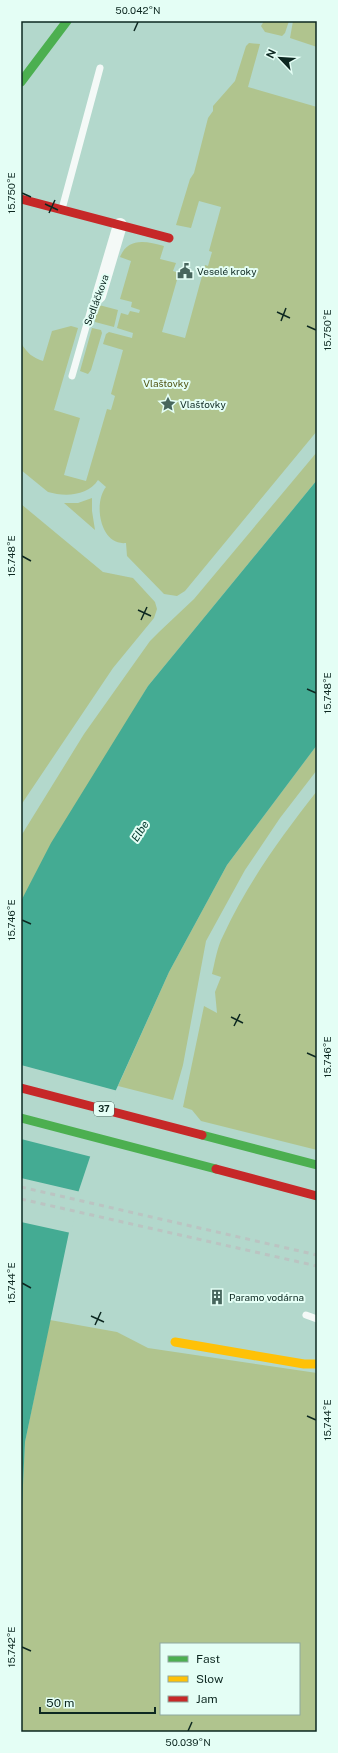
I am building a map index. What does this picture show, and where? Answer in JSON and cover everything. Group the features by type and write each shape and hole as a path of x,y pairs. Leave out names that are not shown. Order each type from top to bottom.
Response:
{"main road":[{"path":"21,82 65,24"},
{"path":"21,199 169,238"},
{"name":"37","path":"21,1088 317,1165"},
{"path":"21,1118 317,1196"},
{"path":"175,1342 304,1364 317,1364"}],"street":[{"name":"Sedláčkova","path":"99,296 120,224"}],"lane":[{"path":"54,21 65,24"},
{"path":"62,209 100,68"},
{"name":"Sedláčkova","path":"72,376 92,306 99,296"},
{"path":"306,1315 317,1319"}],"green space":[{"path":"264,21 289,21 285,33 282,36 265,32 261,26"},
{"path":"293,21 317,21 317,47 290,38"},
{"name":"Vlaštovky","path":"249,43 260,44 248,87 317,107 317,431 185,591 177,596 164,594 127,556 126,543 117,542 110,538 105,531 101,522 100,503 102,494 106,487 98,480 88,489 76,494 55,494 48,492 21,470 21,343 30,355 43,361 52,331 71,326 78,328 54,410 80,418 64,475 86,481 107,409 111,410 115,396 111,394 123,350 103,344 106,334 109,332 132,338 133,333 117,328 121,313 128,315 130,311 139,313 140,310 131,307 132,302 120,299 131,261 120,257 123,251 133,243 144,242 164,246 160,259 176,263 173,271 179,273 162,332 185,338 205,265 208,266 212,252 209,251 221,207 199,201 191,228 176,225 190,179 194,173 208,118 213,111 213,106 235,81 246,46"},
{"path":"99,305 118,310 114,327 95,322"},
{"path":"92,328 101,330 102,333 91,370 88,374 80,371"},
{"path":"317,452 317,480 148,686 21,901 21,836 84,734 150,641 194,599"},
{"path":"92,498 92,511 95,530 64,503 78,503"},
{"path":"21,504 103,572 133,578 155,602 157,609 154,618 113,668 21,805"},
{"path":"317,745 317,770 280,818 245,870 206,941 183,1065 173,1100 118,1086 169,972 227,865"},
{"path":"317,791 317,1150 201,1121 192,1110 183,1107 204,1006 217,1013 215,992 221,977 212,974 221,940 243,897 266,860"},
{"path":"50,1320 117,1332 148,1348 317,1373 317,1732 21,1732 21,1527 25,1442"}],"water":[{"name":"Elbe","path":"317,480 317,745 227,865 169,972 102,1121 76,1199 25,1442 21,1527 21,901 51,843 148,686"}],"pier":[{"path":"21,1065 118,1091 104,1122 92,1157 21,1139"},
{"path":"21,1178 81,1192 71,1233 21,1222"}],"railway":[{"path":"21,1187 317,1255"},
{"path":"21,1199 317,1266"}],"traffic: fast":[{"path":"21,82 67,21"},
{"path":"21,1118 216,1169"},
{"path":"202,1135 317,1165"}],"traffic: slow":[{"path":"175,1342 304,1364 317,1364"}],"traffic: jam":[{"path":"21,199 169,238"},
{"path":"21,1088 202,1135"},
{"path":"216,1169 317,1196"}],"place":[{"name":"Veselé kroky","path":"185,271"},
{"name":"Vlašťovky","path":"168,404"},
{"name":"Paramo vodárna","path":"217,1297"}]}
